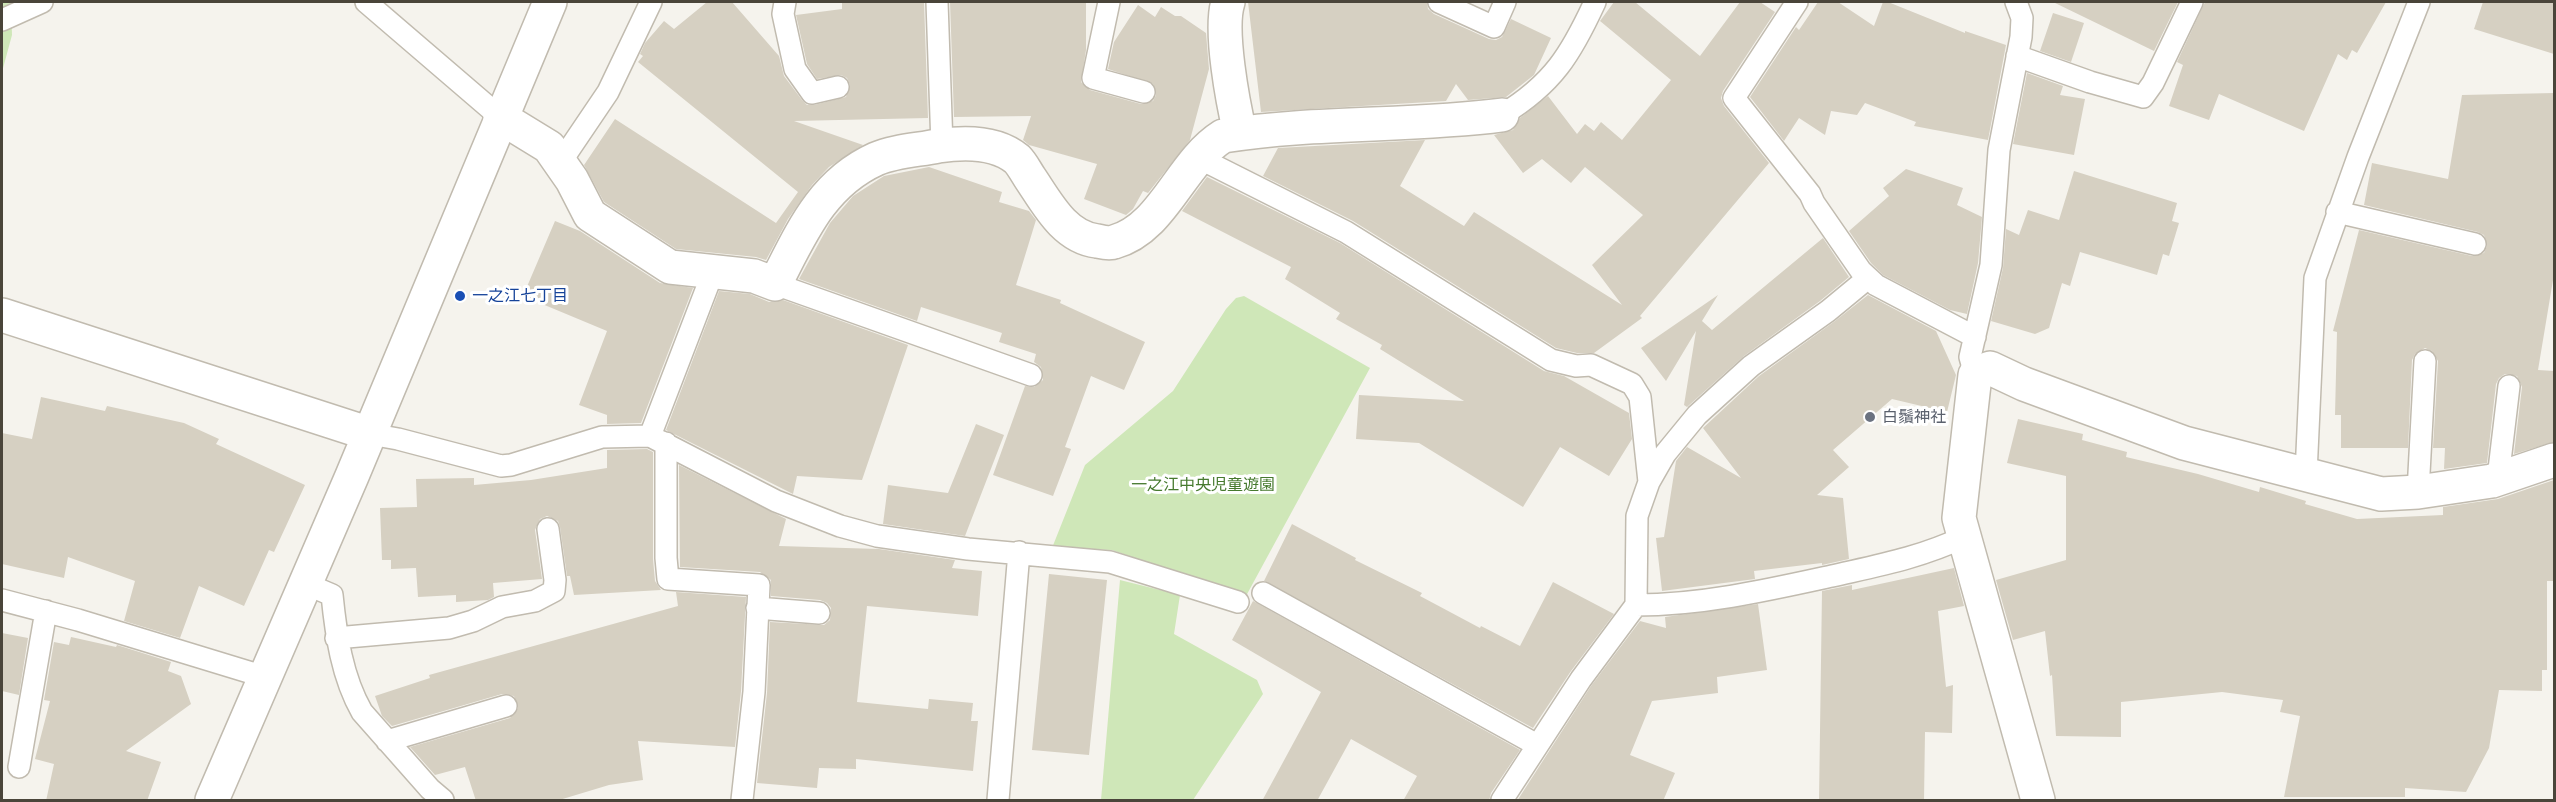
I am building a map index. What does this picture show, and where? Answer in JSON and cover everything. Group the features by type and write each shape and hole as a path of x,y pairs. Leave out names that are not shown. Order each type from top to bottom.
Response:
{"street":[{"path":"212,801 370,434 500,117 550,2"},
{"path":"1228,2 1226,10 1228,56 1233,105 1240,133"},
{"path":"500,117 549,147 572,180 590,215 670,267 754,276 775,284 813,211 849,174 877,159 942,146 975,143 1017,159 1065,225 1075,235 1085,240 1112,243 1129,236 1145,225 1197,157 1223,136 1340,124 1466,119 1502,115"},
{"path":"2,315 370,434"},
{"path":"2038,801 1959,518 1975,375 1990,368 2024,384 2184,443 2381,494 2418,492 2498,478 2554,460"}],"lane":[{"path":"2,20 42,2"},
{"path":"366,2 500,117"},
{"path":"560,163 608,92 651,2"},
{"path":"785,2 783,14 795,69 812,93 838,87"},
{"path":"937,2 942,146"},
{"path":"1109,2 1093,78 1144,92"},
{"path":"1438,2 1494,27 1505,2"},
{"path":"1502,115 1520,104 1560,67 1576,42 1594,2"},
{"path":"1797,2 1734,98 1810,194 1861,272 1876,285 1975,337"},
{"path":"1975,375 1970,357 1990,265 1999,150 2018,56 2022,18 2016,2"},
{"path":"2018,56 2090,82 2143,97 2153,83 2192,2"},
{"path":"2306,474 2315,278 2337,212 2419,2"},
{"path":"1197,157 1346,232 1551,360 1576,366 1591,365 1632,384 1640,397 1649,482"},
{"path":"2337,212 2475,244"},
{"path":"713,272 658,439 668,579 759,585 754,692 742,801"},
{"path":"1502,801 1606,643 1636,605 1637,516 1649,482 1665,454 1697,414 1751,366 1828,311 1868,278"},
{"path":"775,284 1031,375"},
{"path":"2418,492 2425,361"},
{"path":"2498,478 2509,386"},
{"path":"370,434 501,466 511,465 602,436 658,439 776,501 840,526 877,536 968,549 1110,562 1238,602"},
{"path":"336,638 449,628 472,621 502,607 535,601 554,591 555,580 548,529"},
{"path":"1636,605 1707,600 1786,586 1894,563 1932,552 1964,537"},
{"path":"998,801 1019,552"},
{"path":"306,584 332,595 336,638 354,698 362,712 443,801"},
{"path":"1263,593 1537,745"},
{"path":"2,600 266,677"},
{"path":"757,609 819,613"},
{"path":"19,767 46,611"},
{"path":"387,741 506,706"}],"green space":[{"path":"2,2 11,2 12,35 2,72"},
{"name":"一之江中央児童遊園","path":"1244,296 1370,368 1246,596 1112,550 1052,548 1085,465 1173,391 1226,309 1236,298"},
{"path":"1120,580 1180,595 1174,634 1257,680 1263,694 1193,800 1101,800"}],"building":[{"path":"707,2 732,2 779,56 784,76 802,100 807,105 814,105 846,97 850,85 847,78 841,75 817,79 807,64 796,15 842,9 842,2 924,2 928,118 794,121 863,145 829,167 812,185 788,219 766,260 676,249 604,202 584,165 615,119 776,223 798,192 638,62 643,56 640,54 645,43 664,21 674,29"},
{"path":"950,2 1086,2 1086,50 1081,82 1090,90 1141,104 1153,101 1156,95 1153,84 1108,69 1114,42 1138,5 1155,17 1161,7 1175,16 1181,16 1206,33 1209,69 1190,140 1148,193 1143,191 1133,209 1126,215 1084,199 1097,164 1029,145 1023,140 1031,116 954,117"},
{"path":"1248,2 1427,2 1428,9 1434,14 1489,39 1496,40 1502,37 1511,19 1551,38 1534,75 1506,97 1468,100 1456,84 1446,101 1261,112"},
{"path":"1614,2 1635,2 1700,56 1740,2 1760,2 1775,12 1723,91 1721,98 1724,106 1769,163 1640,316 1642,318 1594,353 1577,353 1556,348 1353,221 1263,176 1278,148 1425,140 1400,186 1464,226 1474,212 1622,305 1592,265 1643,215 1585,167 1571,183 1542,159 1523,173 1494,135 1513,130 1520,118 1548,96 1577,134 1585,124 1594,131 1601,122 1622,140 1671,80 1600,21"},
{"path":"1818,2 1838,2 1874,26 1883,2 1888,2 1965,33 1965,31 2006,45 1988,140 1914,126 1916,122 1865,103 1857,115 1831,111 1825,135 1799,118 1784,141 1750,97 1796,27 1799,30"},
{"path":"2053,2 2178,2 2154,51"},
{"path":"2205,2 2386,2 2357,53 2352,50 2347,60 2338,54 2304,131 2219,94 2209,120 2169,106 2183,65 2177,62"},
{"path":"2483,2 2554,2 2554,54 2474,29"},
{"path":"2053,13 2084,23 2071,62 2040,51"},
{"path":"2027,73 2063,86 2060,95 2085,99 2074,155 2013,144"},
{"path":"2554,93 2554,274 2538,370 2554,371 2554,442 2514,454 2522,387 2517,376 2505,374 2496,384 2487,463 2444,469 2445,448 2433,448 2438,361 2432,351 2425,348 2415,354 2412,360 2408,448 2341,448 2341,415 2335,415 2337,332 2333,331 2359,230 2472,256 2484,253 2487,246 2484,235 2478,232 2364,205 2372,163 2448,179 2462,95"},
{"path":"929,167 1002,192 999,202 1029,211 1036,220 1016,285 1061,300 1060,303 1145,342 1124,390 1091,376 1065,447 1071,449 1053,496 993,475 1025,386 1034,387 1043,380 1041,367 1034,362 1036,354 999,342 1002,333 921,307 917,321 799,279 830,223 853,196 884,176"},
{"path":"1906,169 1963,188 1957,205 1982,217 1978,263 1967,314 1950,310 1883,275 1871,263 1849,231 1889,196 1883,188"},
{"path":"2074,171 2177,203 2172,221 2179,223 2169,256 2163,254 2157,275 2080,252 2070,286 2062,283 2049,328 2035,334 1991,321 2003,268 2006,229 2019,235 2028,210 2059,220"},
{"path":"1207,177 1340,243 1544,371 1564,376 1629,413 1632,439 1609,476 1560,447 1523,507 1419,443 1356,439 1359,395 1464,401 1380,349 1382,345 1336,319 1340,313 1285,279 1291,267 1182,211"},
{"path":"555,221 580,231 660,283 693,288 641,423 607,424 607,415 579,405 607,331 523,296"},
{"path":"1823,238 1849,277 1744,356 1687,407 1684,405 1696,331 1666,381 1641,348 1718,295 1702,321 1712,330"},
{"path":"719,291 750,294 769,302 783,300 908,345 862,480 797,476 793,494 666,430"},
{"path":"1868,295 1936,331 1956,375 1947,412 1892,399 1833,450 1849,467 1817,495 1843,498 1849,559 1822,565 1822,563 1754,571 1755,579 1662,591 1656,538 1664,537 1676,461 1687,447 1741,478 1703,428 1759,376"},
{"path":"41,397 105,411 107,406 184,423 219,439 216,444 305,485 274,552 269,550 244,606 199,586 180,638 124,621 135,581 68,557 64,578 2,564 2,433 32,439"},
{"path":"2018,419 2083,434 2082,440 2127,452 2126,457 2198,474 2259,492 2260,487 2306,501 2305,504 2357,519 2443,515 2443,507 2498,499 2554,480 2554,581 2547,581 2547,670 2542,670 2542,691 2499,690 2489,748 2466,792 2405,788 2405,797 2284,797 2300,716 2280,712 2283,700 2222,692 2121,702 2121,737 2056,736 2052,675 2050,676 2045,631 2013,640 1996,580 2066,560 2066,476 2007,463"},
{"path":"976,424 1004,435 965,536 883,524 888,485 948,493"},
{"path":"647,449 653,452 653,559 655,581 661,590 574,595 570,576 567,576 558,521 547,516 540,519 535,530 542,579 493,583 494,597 488,600 456,602 456,595 418,597 416,568 391,569 391,560 382,560 380,508 417,507 416,479 474,478 474,485 531,480 607,468 607,450"},
{"path":"679,465 786,519 779,546 879,549 955,560 952,568 982,571 978,616 867,606 857,702 928,709 929,699 973,703 971,721 978,721 973,771 856,759 856,769 819,768 817,788 757,783 767,693 770,622 824,625 830,620 831,608 820,600 771,596 771,580 760,572 680,567"},
{"path":"1292,524 1356,558 1355,560 1422,593 1420,596 1520,646 1553,582 1614,614 1571,671 1533,728 1264,581"},
{"path":"1954,568 1964,606 1938,611 1946,687 1953,685 1952,733 1925,732 1924,801 1819,801 1822,591 1852,585 1852,590"},
{"path":"1049,574 1107,580 1089,755 1032,750"},
{"path":"676,592 746,597 741,691 735,747 638,741 643,780 609,785 556,801 476,801 465,767 435,775 410,747 510,718 518,708 514,696 502,694 392,726 382,716 375,696 430,678 429,675 678,606"},
{"path":"1253,601 1520,750 1491,793 1489,801 1403,801 1417,776 1351,739 1317,801 1262,801 1321,692 1232,640"},
{"path":"1758,604 1767,670 1717,677 1718,693 1652,701 1630,755 1675,773 1663,801 1517,801 1591,686 1640,621 1666,628 1665,617"},
{"path":"2,633 28,638 19,695 2,691"},
{"path":"71,637 116,647 117,645 171,662 168,671 181,676 191,704 126,751 161,762 147,801 46,801 54,764 35,759 50,701 44,700 54,642 69,645"}],"place":[{"name":"一之江七丁目","path":"460,296"},
{"name":"白鬚神社","path":"1870,417"}]}
